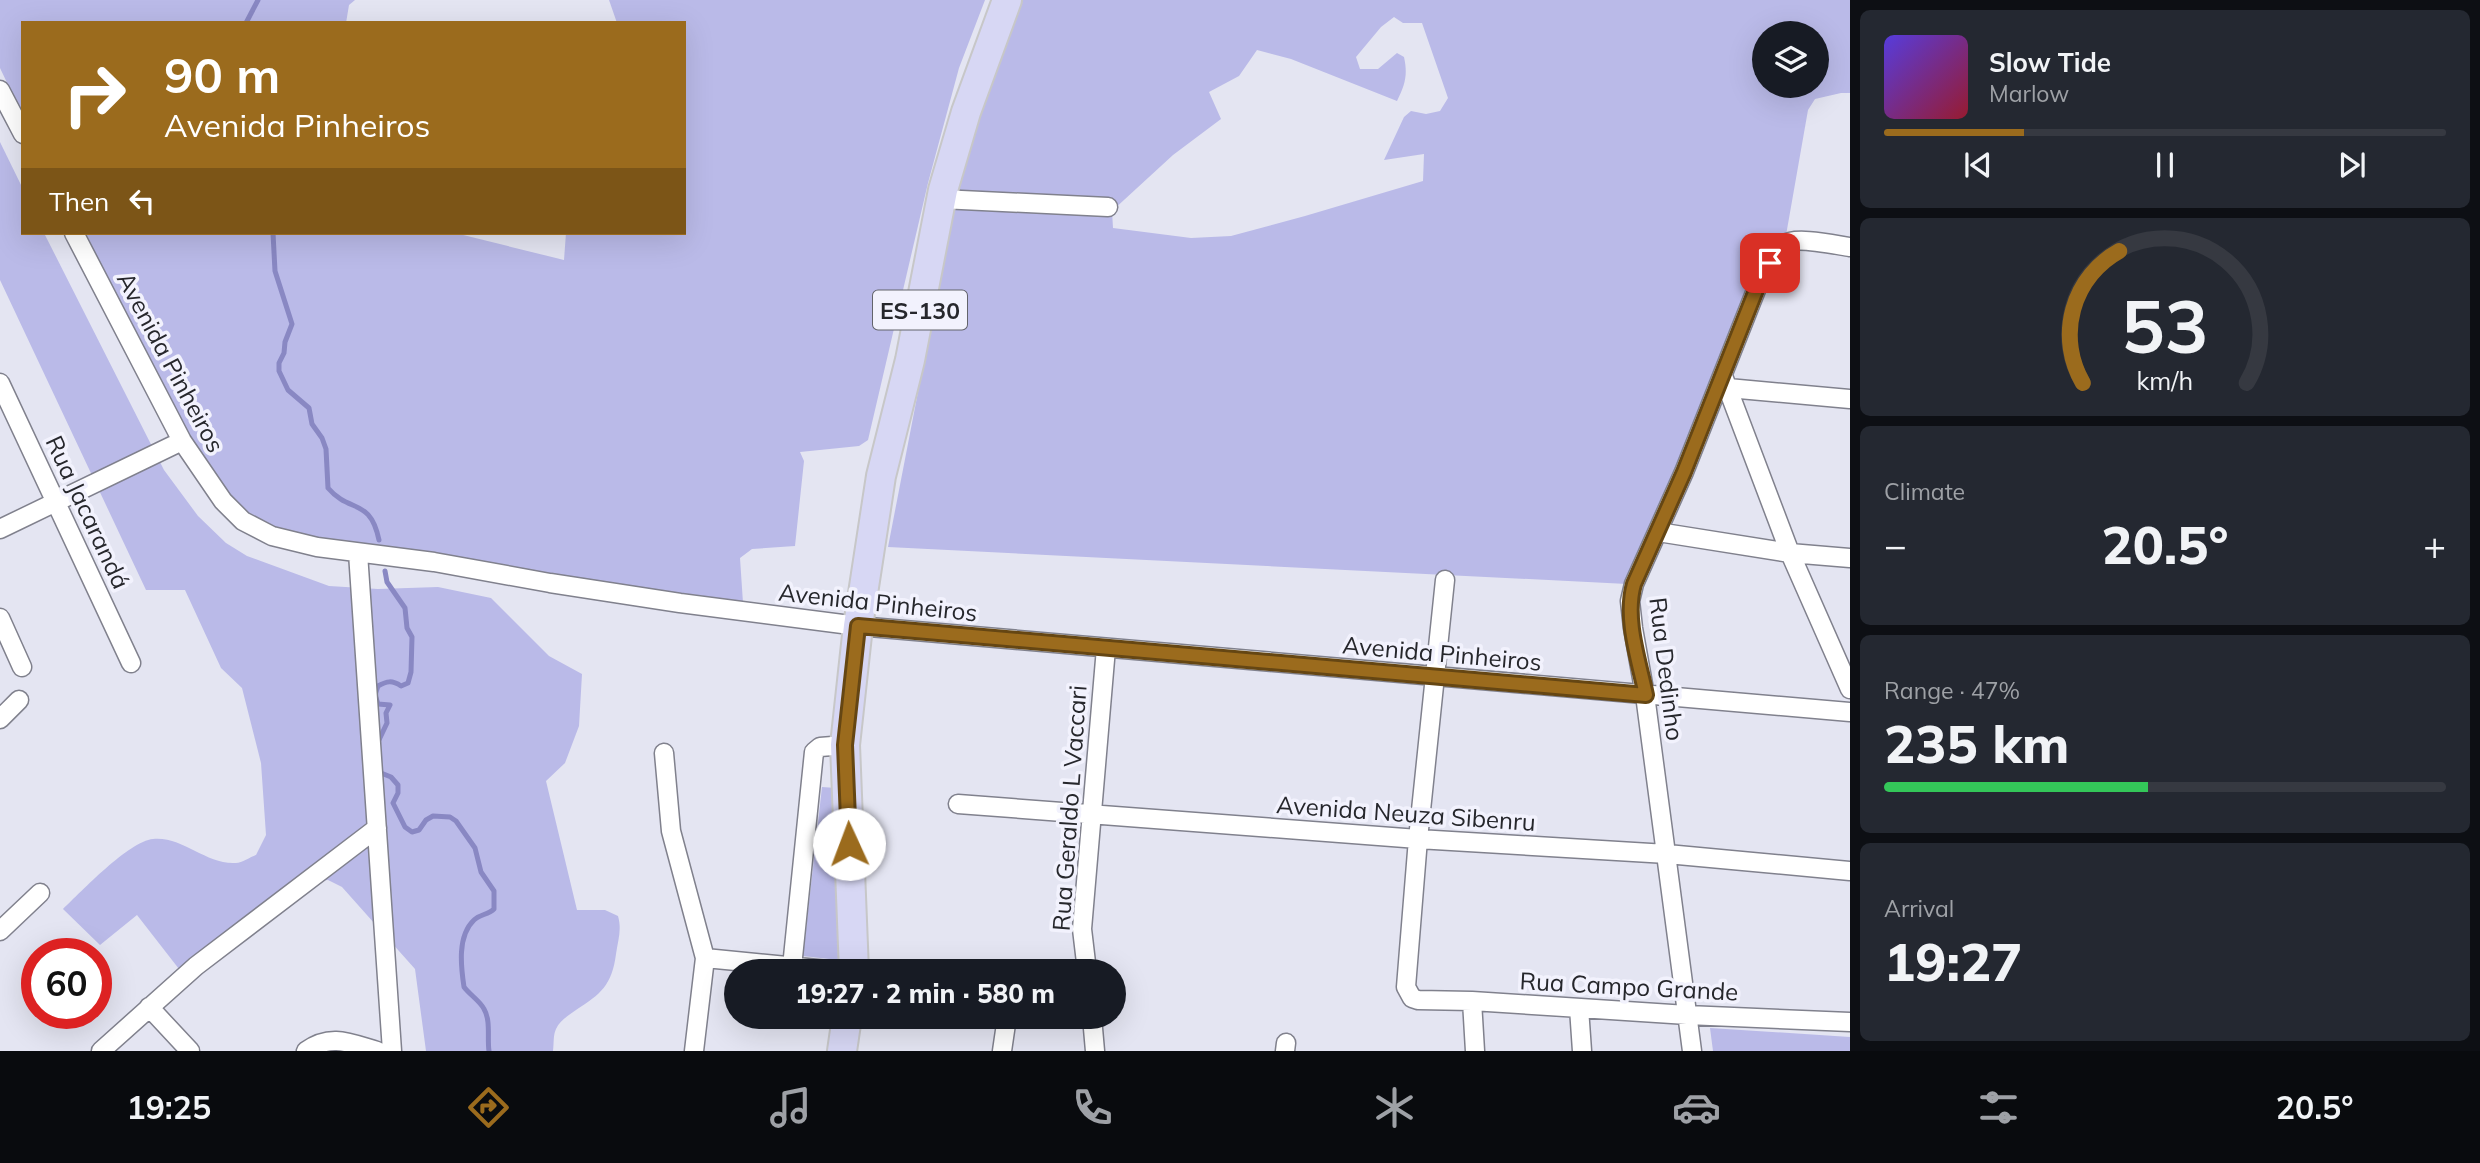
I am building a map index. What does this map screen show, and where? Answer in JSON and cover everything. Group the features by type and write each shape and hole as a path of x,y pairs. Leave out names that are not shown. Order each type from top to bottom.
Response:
{"main road":[{"name":"ES-130","path":"854,959 845,745 858,626 881,477 910,360 941,199 966,112 1007,0"},
{"path":"842,1051 845,1029"}],"street":[{"path":"0,90 21,130"},
{"path":"941,199 1108,207"},
{"name":"Avenida Pinheiros","path":"75,235 182,441 223,500 243,521 272,536 317,547 435,562 680,603 858,626 1850,712"},
{"name":"Rua Dedinho","path":"1692,1051 1646,695 1630,601 1634,584 1725,382 1762,275 1787,242 1850,247"},
{"path":"1850,399 1725,382 1790,553 1850,689"},
{"name":"Rua Jacarandá","path":"0,383 131,663"},
{"path":"0,529 182,441"},
{"path":"1658,532 1790,553 1850,558"},
{"path":"358,553 392,1051"},
{"path":"1418,839 1445,580"},
{"path":"0,618 22,667"},
{"name":"Rua Geraldo L Vaccari","path":"1086,959 1082,929 1106,648"},
{"path":"0,719 19,701"},
{"path":"793,959 814,752 820,747 845,745"},
{"path":"664,753 671,831 705,958 694,1051"},
{"name":"Avenida Neuza Sibenru","path":"958,804 1667,855 1850,871"},
{"path":"101,1051 196,966 377,828"},
{"name":"Rua Campo Grande","path":"1418,839 1406,987 1408,994 1418,1000 1850,1022"},
{"path":"0,931 40,893"},
{"path":"705,958 724,960"},
{"path":"1472,1001 1475,1051"},
{"path":"149,1007 190,1051"},
{"path":"1579,1008 1582,1051"},
{"path":"1002,1051 1005,1029"},
{"path":"1093,1029 1095,1051"},
{"path":"306,1051 316,1044 341,1039 377,1051"}],"shaded area":[{"path":"0,0 355,0 349,5 346,21 21,21 21,112 0,68"},
{"path":"609,0 985,0 959,68 928,183 868,440 859,446 800,452 804,461 795,546 752,549 740,558 743,603 698,595 601,588 381,561 259,525 219,487 133,345 80,235 463,235 564,260 566,235 686,235 686,21 616,21"},
{"path":"1011,0 1850,0 1850,93 1829,96 1829,21 1752,21 1752,98 1819,98 1815,99 1808,110 1785,241 1714,388 1627,584 888,547 954,206 950,196","holes":["1394,17 1403,23 1422,23 1448,98 1440,111 1426,114 1411,111 1404,117 1384,160 1424,154 1423,181 1231,236 1191,238 1113,228 1112,211 1173,155 1221,119 1209,92 1239,76 1257,50 1291,59 1397,101 1405,80 1404,57 1397,53 1378,69 1360,69 1356,57 1381,27"]},
{"path":"0,142 21,185 21,235 45,235 164,470 198,516 226,543 247,556 329,586 378,589 438,587 491,598 549,656 582,674 579,726 565,763 546,781 577,910 605,910 618,916 620,930 612,974 599,993 560,1023 554,1034 553,1051 426,1051 415,969 342,887 328,880 315,881 179,969 137,915 109,938 93,938 63,909 119,858 143,842 164,839 215,860 238,863 256,855 266,835 261,763 242,688 221,668 185,590 146,590 0,280"},
{"path":"822,787 836,788 838,959 803,956"},
{"path":"1710,1028 1850,1037 1850,1051 1713,1051"}],"waterway":[{"path":"247,21 258,0"},
{"path":"273,235 275,271 292,324 279,363 279,371 288,390 309,408 312,424 322,438 326,449 328,488 370,517 379,540"},
{"path":"378,742 387,723 386,713 390,705 378,704 375,695 378,686 390,682 401,686 408,683 411,672 412,637 407,628 405,608 387,582 385,571"},
{"path":"380,769 381,773 391,777 398,785 398,793 393,803 405,827 412,832 419,830 426,820 433,816 450,817 456,821 475,848 481,872 494,891 494,909 476,918 469,927 462,952 464,987 480,1003 486,1014 489,1051"}],"route":[{"path":"849,844 845,745 858,626 1646,695 1630,601 1634,584 1684,472 1762,275 1770,263"}]}
